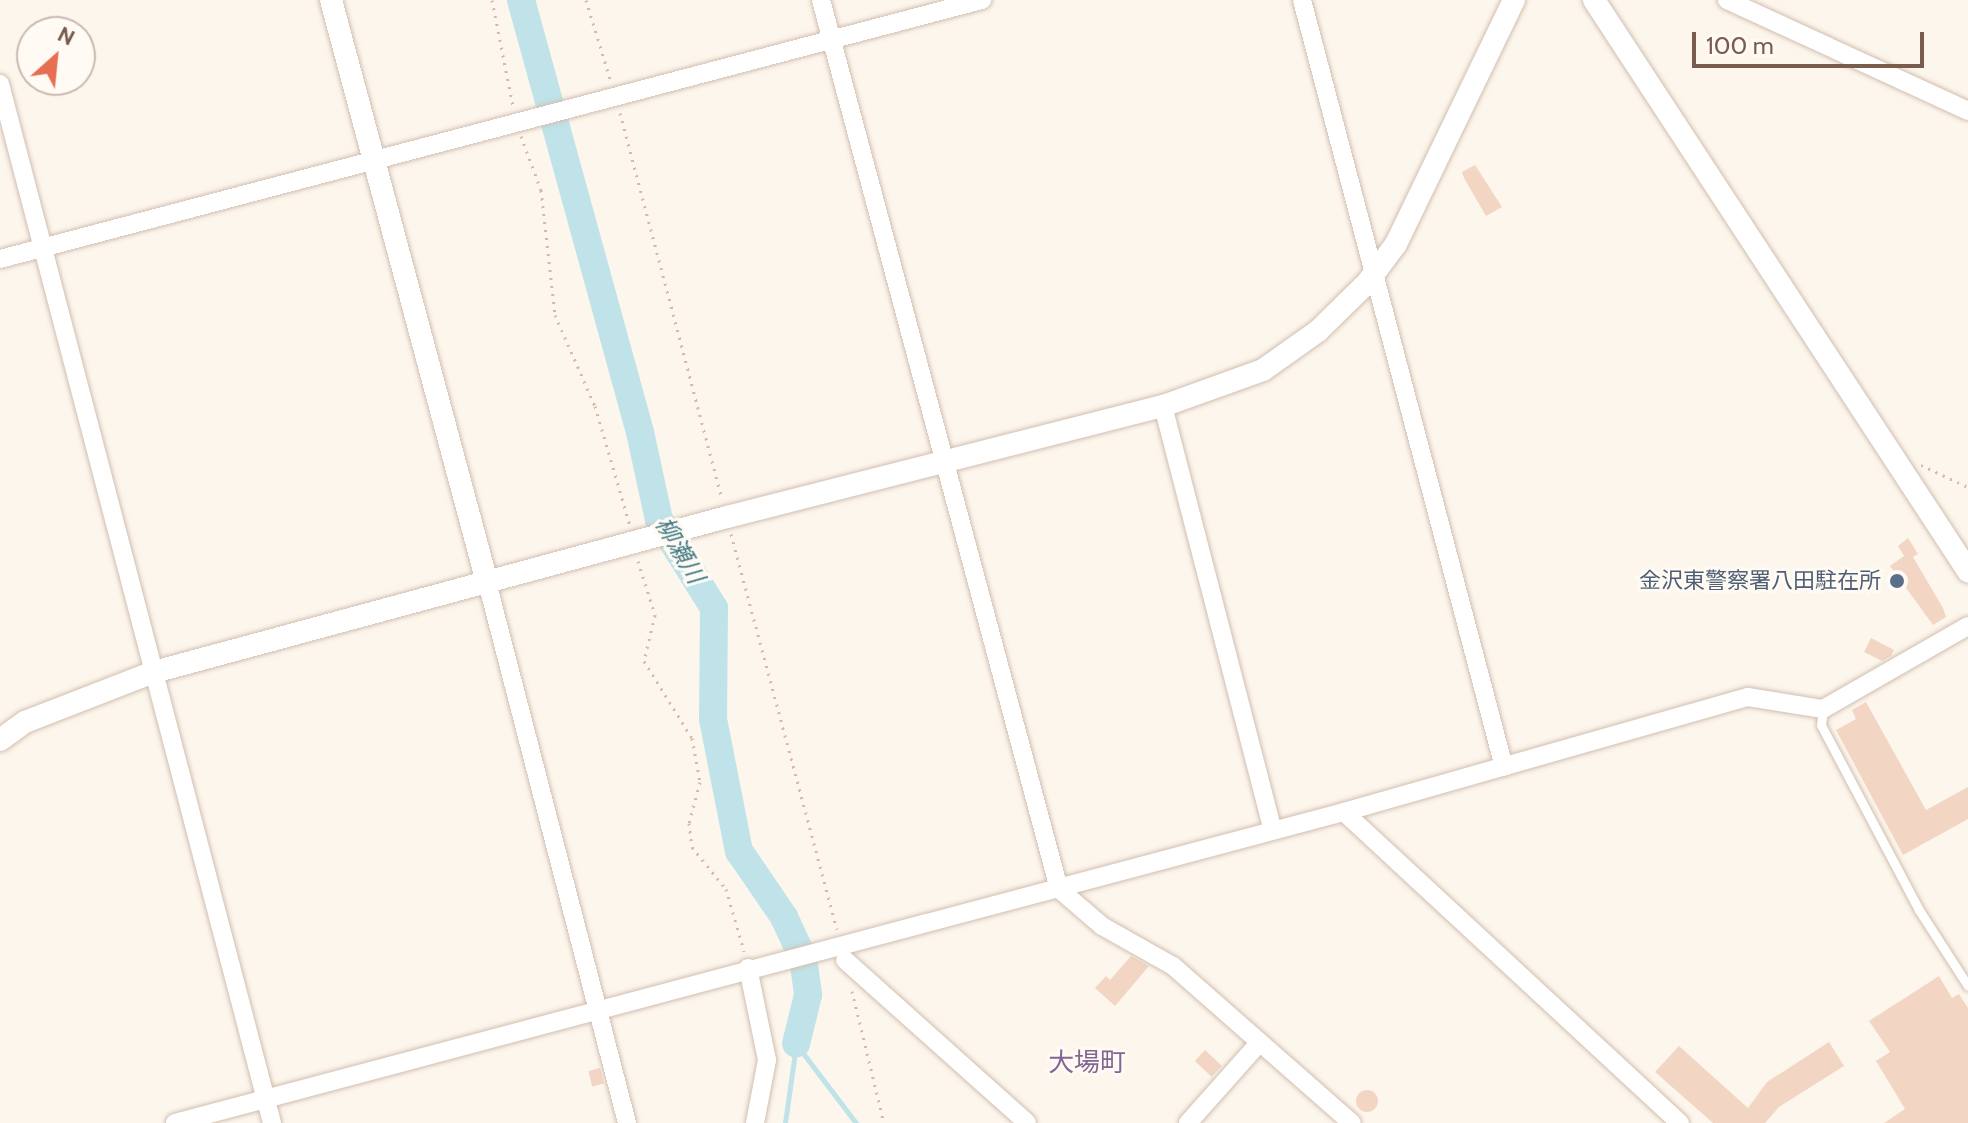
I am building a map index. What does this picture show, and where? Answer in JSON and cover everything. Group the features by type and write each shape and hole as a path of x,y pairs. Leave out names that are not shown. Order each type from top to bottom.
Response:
{"street":[{"path":"331,0 487,582 627,1123"},
{"path":"821,0 1059,889 1102,926 1173,966 1352,1123"},
{"path":"0,259 982,0"},
{"path":"1302,0 1504,767"},
{"path":"0,740 25,722 154,672 633,546 727,517 1163,406 1263,370 1318,331 1373,275 1396,244 1445,150 1514,0"},
{"path":"1594,0 1968,571"},
{"path":"1727,0 1968,111"},
{"path":"0,84 272,1123"},
{"path":"1163,406 1273,830"},
{"path":"175,1123 751,967 839,950 1344,812 1748,697 1823,709 1968,626"},
{"path":"1344,812 1680,1123"},
{"path":"839,950 1027,1123"},
{"path":"751,967 767,1060 755,1123"},
{"path":"1188,1123 1260,1042"}],"lane":[{"path":"1823,709 1821,725 1919,910 1968,986"}],"path":[{"path":"492,0 515,123 541,190 555,315 595,406 623,489 633,546 655,615 644,661 692,738 700,782 689,823 692,847 726,889 751,967"},
{"path":"586,0 615,96 839,950"},
{"path":"1915,463 1968,487"},
{"path":"852,990 884,1123"}],"building":[{"path":"1475,165 1502,207 1486,216 1462,172"},
{"path":"1908,538 1918,554 1913,557 1946,617 1933,625 1890,566 1904,556 1898,546"},
{"path":"1871,638 1894,650 1891,656 1882,661 1864,652"},
{"path":"1866,702 1926,810 1968,787 1968,819 1903,855 1836,730 1856,719 1852,710"},
{"path":"1131,956 1149,966 1115,1006 1095,988 1106,976 1110,980"},
{"path":"1939,976 1952,998 1959,994 1968,1008 1968,1123 1884,1123 1905,1109 1876,1061 1890,1052 1869,1021"},
{"path":"1829,1042 1844,1066 1779,1107 1765,1123 1713,1123 1655,1072 1679,1046 1748,1108 1767,1082"},
{"path":"1205,1050 1222,1066 1212,1077 1195,1061"},
{"path":"600,1068 604,1084 592,1086 588,1071"},
{"path":"1363,1090 1371,1090 1378,1101 1371,1112 1363,1112 1356,1105 1356,1097"}],"waterway":[{"name":"柳瀬川","path":"521,0 640,432 659,520 714,608 713,719 739,851 784,917 803,958 808,995 796,1044"},
{"path":"796,1044 856,1123"},
{"path":"785,1123 796,1045"}],"place":[{"name":"金沢東警察署八田駐在所","path":"1897,581"}],"district":[{"name":"大場町","path":"1087,1063"}]}
